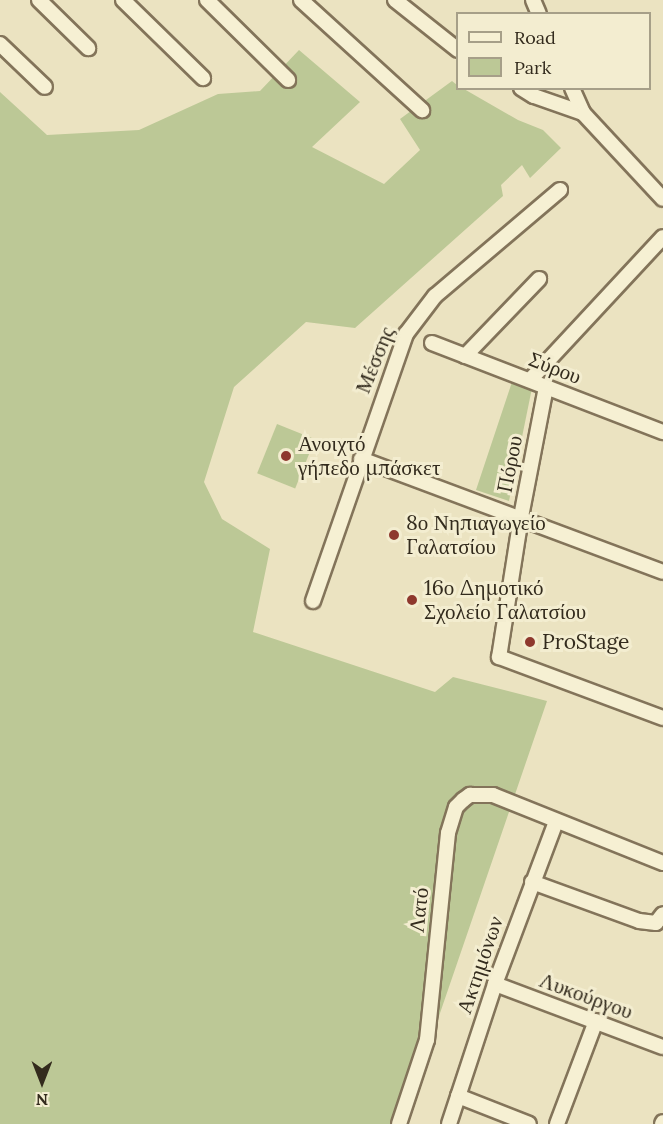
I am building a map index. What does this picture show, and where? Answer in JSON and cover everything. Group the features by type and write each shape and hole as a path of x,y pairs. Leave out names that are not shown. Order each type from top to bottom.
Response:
{"street":[{"path":"39,0 88,48"},
{"path":"123,0 203,78"},
{"path":"207,0 288,80"},
{"path":"301,0 422,110"},
{"path":"394,0 456,48"},
{"path":"0,44 45,87"},
{"path":"524,90 534,96 583,113"},
{"path":"573,90 583,113 663,199"},
{"name":"Μέσσης","path":"313,600 406,334 435,296 560,190"},
{"path":"530,380 663,237"},
{"path":"465,356 539,279"},
{"name":"Σύρου","path":"432,343 663,430"},
{"name":"Πόρου","path":"546,387 521,516 499,657 663,718"},
{"path":"361,459 521,516 663,572"},
{"name":"Λατό","path":"399,1124 427,1040 448,833 456,807 470,795 493,795 663,863"},
{"name":"Ακτημόνων","path":"449,1124 495,984 556,822"},
{"path":"532,882 639,921 656,923 663,914"},
{"name":"Λυκούργου","path":"495,984 663,1047"},
{"path":"557,1124 596,1021"},
{"path":"458,1096 529,1124"}],"green space":[{"path":"299,50 360,102 312,147 384,184 420,150 400,119 452,81 456,84 456,90 466,90 518,120 543,130 561,148 530,178 522,165 501,185 503,196 355,328 306,322 234,387 204,482 222,519 270,549 253,632 435,692 453,677 547,701 402,1124 0,1124 0,92 47,135 139,130 218,94 260,91"},
{"path":"512,382 532,388 509,501 476,490"},
{"name":"Ανοιχτό γήπεδο μπάσκετ","path":"277,424 315,439 295,488 257,473"}],"place":[{"name":"Ανοιχτό γήπεδο μπάσκετ","path":"286,456"},
{"name":"8ο Νηπιαγωγείο Γαλατσίου","path":"394,535"},
{"name":"16ο Δημοτικό Σχολείο Γαλατσίου","path":"412,600"},
{"name":"ProStage","path":"530,642"}]}
